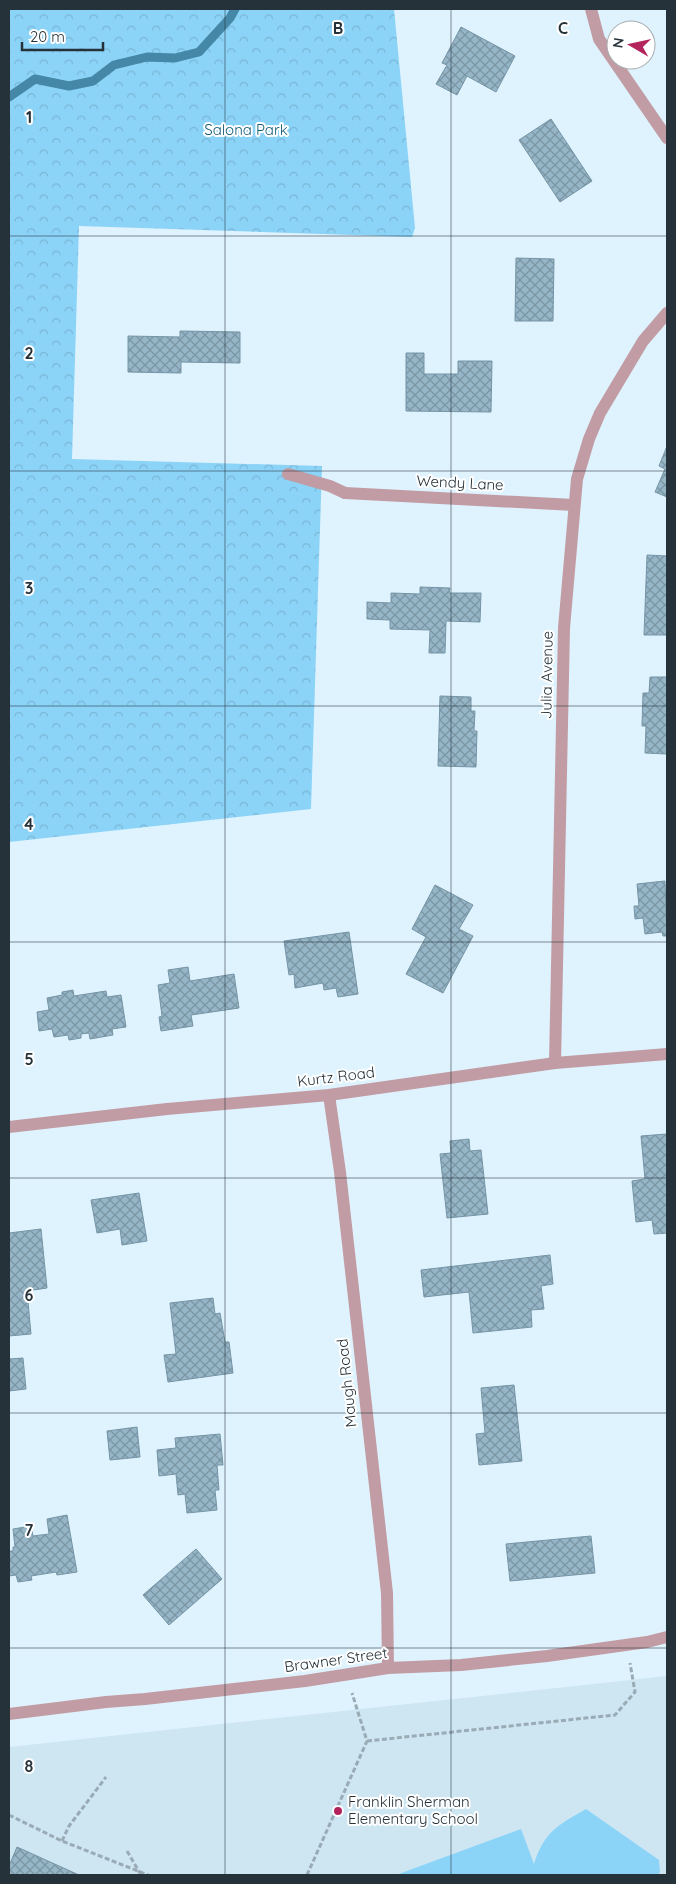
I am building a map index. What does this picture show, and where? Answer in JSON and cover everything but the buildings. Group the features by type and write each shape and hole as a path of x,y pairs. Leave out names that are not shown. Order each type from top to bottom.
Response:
{"street":[{"path":"592,9 599,39 667,138"},
{"name":"Julia Avenue","path":"555,1063 564,628 577,479 600,413 642,341 667,312"},
{"name":"Wendy Lane","path":"288,474 330,486 345,493 574,505"},
{"name":"Kurtz Road","path":"9,1127 167,1109 329,1095 555,1063 667,1054"},
{"name":"Maugh Road","path":"329,1095 340,1172 387,1593 388,1668"},
{"name":"Brawner Street","path":"9,1714 286,1683 388,1668 461,1665 627,1645 667,1637"}],"path":[{"path":"367,1741 615,1715 635,1692 627,1645"},
{"path":"307,1875 367,1741 354,1705 347,1674"},
{"path":"62,1841 69,1826 106,1777"},
{"path":"9,1816 62,1841 148,1875"},
{"path":"127,1851 141,1875"}],"shaded area":[{"name":"Franklin Sherman Elementary School","path":"667,1676 667,1875 9,1875 9,1747"}],"green space":[{"name":"Salona Park","path":"9,9 394,9 415,228 412,237 79,226 72,459 322,466 311,809 9,842"},
{"path":"586,1809 659,1860 660,1872 658,1875 396,1875 521,1829 534,1864 542,1844 553,1830"}],"waterway":[{"path":"9,97 35,79 69,86 93,81 114,65 147,57 175,58 199,52 230,18 235,9"}],"place":[{"name":"Franklin Sherman Elementary School","path":"338,1811"}]}
